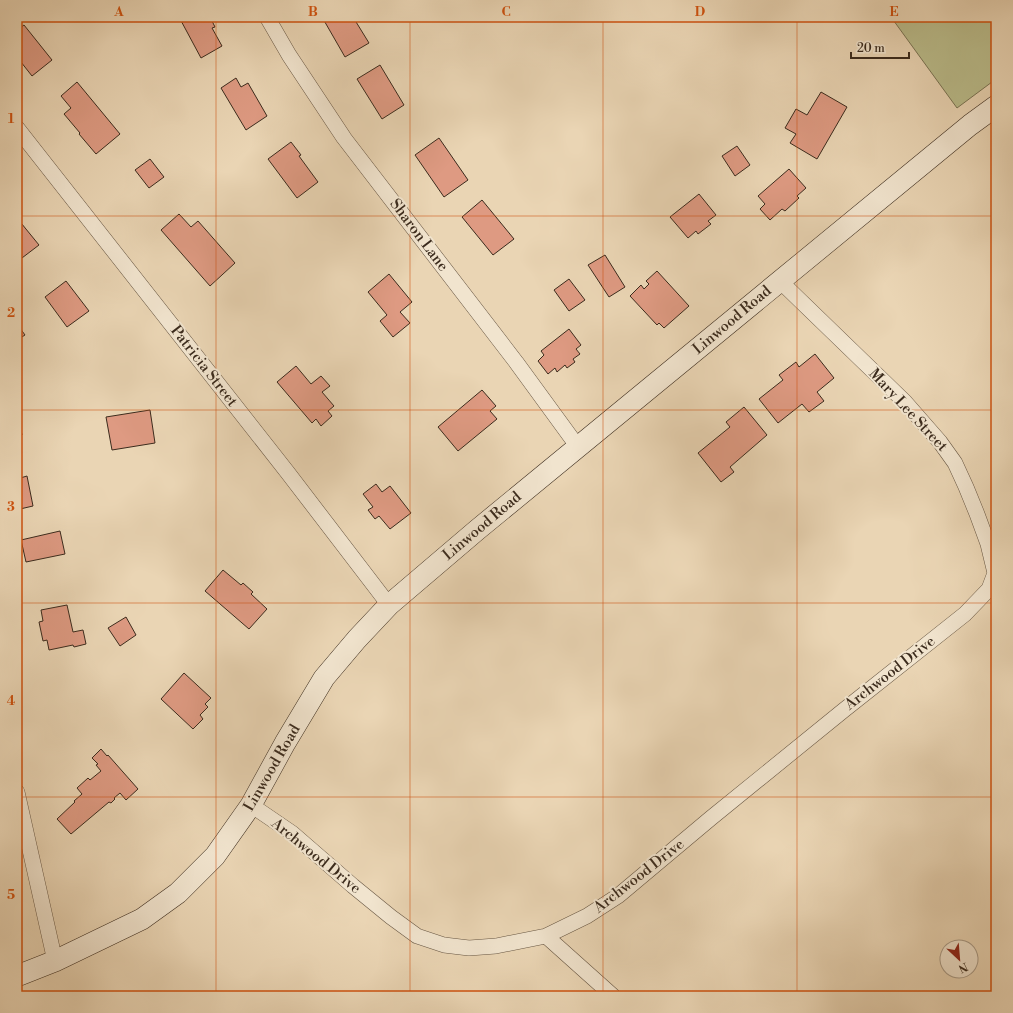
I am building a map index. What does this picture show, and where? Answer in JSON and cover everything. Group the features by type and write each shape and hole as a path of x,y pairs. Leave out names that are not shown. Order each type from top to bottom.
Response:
{"main road":[{"name":"Linwood Road","path":"17,976 55,961 142,919 178,894 215,856 251,805 285,743 324,678 357,639 389,605 477,530 970,125 996,106"}],"street":[{"name":"Sharon Lane","path":"267,17 344,138 511,356 578,447"},
{"name":"Patricia Street","path":"19,133 288,474 389,605"},
{"name":"Mary Lee Street","path":"780,281 905,402 940,442 954,463 969,493 988,544 995,573 989,589"},
{"name":"Archwood Drive","path":"251,805 292,833 353,886 417,936 444,945 469,948 496,946 546,936 587,916 618,896 711,818 965,614 989,589"},
{"path":"17,792 55,961"},
{"path":"546,936 613,996"}],"green space":[{"path":"891,17 996,17 996,79 957,108"}],"building":[{"path":"179,17 210,17 215,27 212,28 222,46 201,58"},
{"path":"322,17 353,17 369,43 345,57"},
{"path":"24,25 52,60 32,76 17,57 17,30"},
{"path":"380,65 404,105 382,119 357,79"},
{"path":"236,78 241,87 248,83 267,116 246,130 221,88"},
{"path":"77,82 120,134 96,154 64,114 71,108 61,96"},
{"path":"821,92 847,107 817,159 790,143 796,134 785,128 796,109 807,115"},
{"path":"439,138 468,180 444,197 415,155"},
{"path":"291,142 301,155 299,156 318,182 297,198 268,159"},
{"path":"737,146 750,165 735,176 722,156"},
{"path":"150,159 164,177 149,188 135,170"},
{"path":"789,169 806,188 797,196 799,198 785,211 782,209 770,220 760,209 765,204 758,196"},
{"path":"699,194 716,215 708,221 711,224 698,234 696,231 688,238 670,217"},
{"path":"482,200 514,239 493,255 462,217"},
{"path":"179,214 191,227 198,221 235,263 210,286 161,230"},
{"path":"17,218 39,245 18,261 17,260"},
{"path":"605,255 625,287 609,297 588,265"},
{"path":"657,271 689,306 664,328 659,323 657,325 630,296 641,285 644,289 649,284 646,281"},
{"path":"389,274 412,302 400,312 410,323 393,337 380,321 387,315 368,292"},
{"path":"569,279 585,300 569,311 554,290"},
{"path":"66,281 89,311 67,327 45,297"},
{"path":"17,324 25,335 17,340"},
{"path":"569,329 581,345 576,349 580,354 573,359 575,362 567,368 565,365 557,372 555,368 548,374 538,361 544,355 541,351"},
{"path":"815,354 834,378 817,392 824,401 809,412 802,404 778,423 759,399 783,380 779,375 796,362 799,367"},
{"path":"296,366 311,384 321,376 330,386 322,392 334,406 328,411 332,416 321,426 316,419 312,423 277,382"},
{"path":"482,390 496,406 490,411 497,419 458,451 438,427"},
{"path":"744,407 767,435 730,467 734,472 721,482 698,453 730,427 726,422"},
{"path":"17,410 22,435 17,436"},
{"path":"150,410 155,443 112,450 106,417"},
{"path":"27,476 33,506 20,509 19,504 17,505 17,479"},
{"path":"376,484 382,492 390,486 411,513 390,529 379,516 375,519 368,510 373,507 363,494"},
{"path":"60,531 65,554 26,562 21,540"},
{"path":"223,570 241,585 243,583 253,592 251,594 267,609 249,629 205,591"},
{"path":"67,605 73,632 83,630 86,644 49,650 47,640 43,641 39,622 43,621 41,610"},
{"path":"126,617 136,635 120,646 108,628"},
{"path":"184,673 211,698 205,704 208,707 200,715 203,719 193,729 161,699"},
{"path":"101,749 138,789 126,800 120,793 111,803 109,802 71,834 57,819 82,794 77,788 88,778 90,780 101,771 96,765 98,764 92,758"}]}
